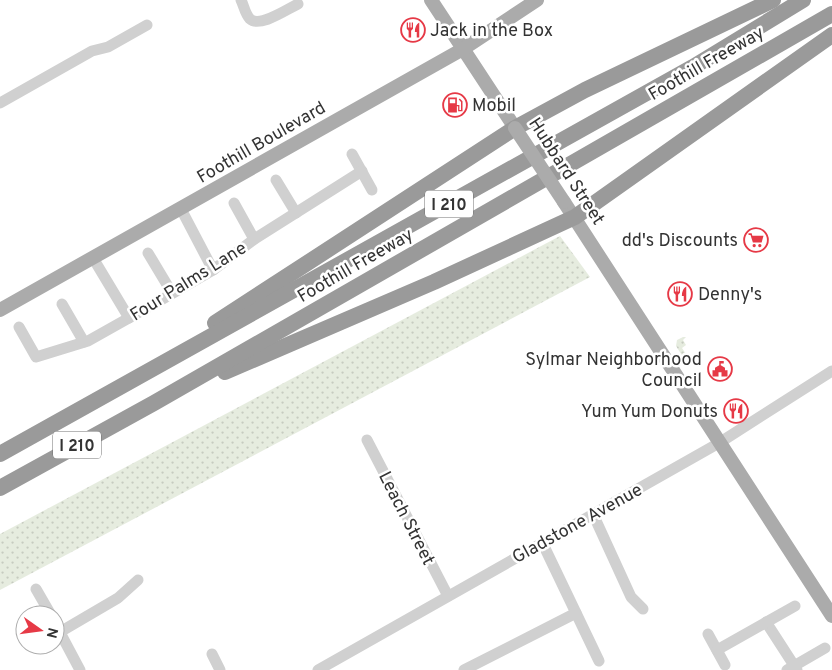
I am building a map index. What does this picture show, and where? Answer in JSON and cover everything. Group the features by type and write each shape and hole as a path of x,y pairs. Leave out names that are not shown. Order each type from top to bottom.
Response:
{"highway":[{"path":"93,402 516,128 594,86 773,0"},
{"name":"Foothill Freeway","path":"0,454 694,67 803,0"},
{"name":"Foothill Freeway","path":"0,488 154,403 832,14"},
{"path":"154,403 434,282 575,218 832,35"}],"main road":[{"name":"Hubbard Street","path":"432,0 832,616"},
{"name":"Foothill Boulevard","path":"0,310 463,49 537,0"}],"street":[{"path":"241,0 248,16 257,22 264,21 298,4"},
{"path":"0,103 92,51 108,47 147,25"},
{"path":"352,154 372,190"},
{"name":"Four Palms Lane","path":"19,327 36,357 84,342 213,270 254,240 362,171"},
{"path":"276,180 296,213"},
{"path":"234,204 254,240"},
{"path":"181,209 213,270"},
{"path":"148,253 172,294"},
{"path":"93,258 129,318"},
{"path":"62,304 84,342"},
{"name":"Gladstone Avenue","path":"318,670 720,443 832,371"},
{"name":"Leach Street","path":"367,440 448,596"},
{"path":"593,514 631,597 643,609"},
{"path":"542,542 599,661"},
{"path":"65,624 118,598 138,580"},
{"path":"36,589 45,605"},
{"path":"717,650 795,606"},
{"path":"464,670 576,613"},
{"path":"766,622 793,669 825,648"},
{"path":"708,634 725,665"},
{"path":"65,641 80,670"},
{"path":"212,654 220,670"}],"shaded area":[{"path":"560,236 590,277 0,590 0,534"},
{"path":"686,337 683,340 686,345 682,348 688,357 692,355 696,360 688,365 676,346 677,340"}],"place":[{"name":"Jack in the Box","path":"413,30"},
{"name":"Mobil","path":"455,105"},
{"name":"dd's Discounts","path":"756,240"},
{"name":"Denny's","path":"680,294"},
{"name":"Sylmar Neighborhood Council","path":"720,369"},
{"name":"Yum Yum Donuts","path":"736,411"}]}
